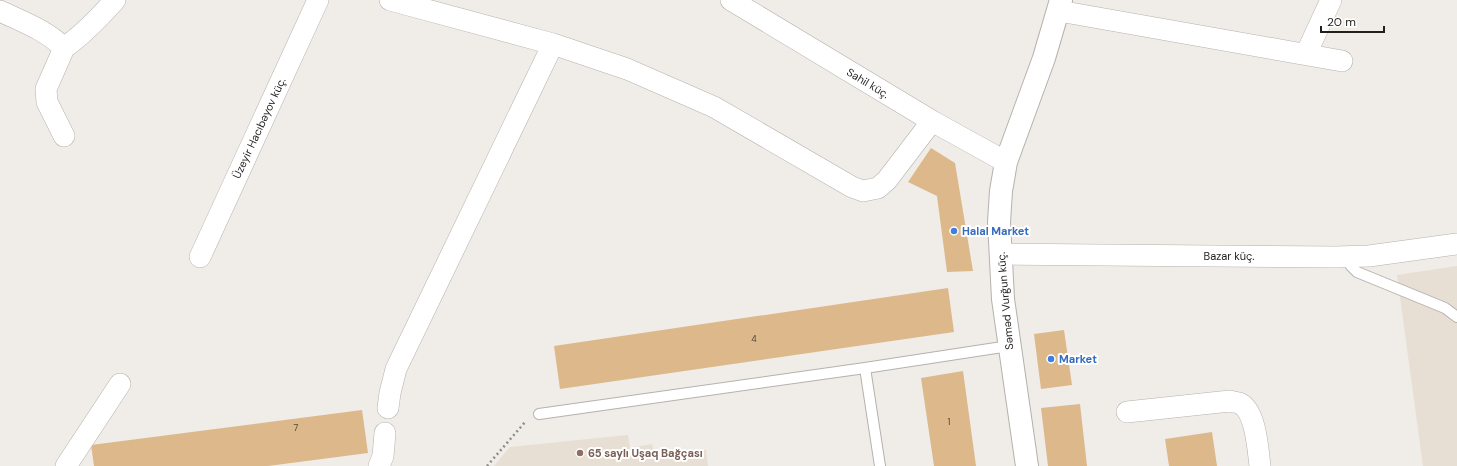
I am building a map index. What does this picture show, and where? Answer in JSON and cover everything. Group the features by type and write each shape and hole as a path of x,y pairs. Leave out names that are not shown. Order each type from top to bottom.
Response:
{"main road":[{"name":"Səməd Vurğun küç.","path":"1027,466 1003,299 999,222 1001,191 1006,162 1044,58 1060,5"}],"street":[{"path":"64,136 47,102 46,89 64,48 92,26 115,0"},
{"name":"Üzeyir Hacıbəyov küç.","path":"200,257 318,0"},
{"path":"390,0 553,44 627,69 714,107 852,187 863,191 878,188 887,180 932,121"},
{"name":"Sahil küç.","path":"731,0 932,121 1006,162"},
{"path":"1306,54 1331,0"},
{"path":"1060,5 1342,61"},
{"path":"0,11 45,32 54,38 64,48"},
{"path":"388,408 396,369 553,44"},
{"name":"Bazar küç.","path":"1001,254 1369,256 1457,244"},
{"path":"66,466 120,384"},
{"path":"1127,412 1230,401 1240,403 1250,413 1256,436 1260,466"},
{"path":"379,466 383,456 386,433"}],"lane":[{"path":"1346,256 1351,266 1357,272 1445,308 1457,317"},
{"path":"539,414 1009,346"},
{"path":"865,368 880,466"}],"path":[{"path":"487,466 526,421 532,416 539,414"}],"shaded area":[{"path":"1457,266 1457,466 1423,466 1397,275"},
{"name":"65 saylı Uşaq Bağçası","path":"628,435 630,448 652,444 655,456 706,450 708,466 494,466 510,447"}],"building":[{"path":"931,148 955,163 973,271 947,272 937,196 908,182"},
{"path":"948,288 954,332 560,389 554,346"},
{"path":"1064,330 1072,385 1041,389 1034,334"},
{"path":"963,371 976,466 934,466 921,378"},
{"path":"1080,404 1087,466 1048,466 1041,408"},
{"path":"362,410 368,453 268,466 94,466 91,445"},
{"path":"1212,432 1217,466 1169,466 1165,439"}],"place":[{"name":"Halal Market","path":"954,231"},
{"name":"Market","path":"1051,359"},
{"name":"65 saylı Uşaq Bağçası","path":"580,453"}]}
